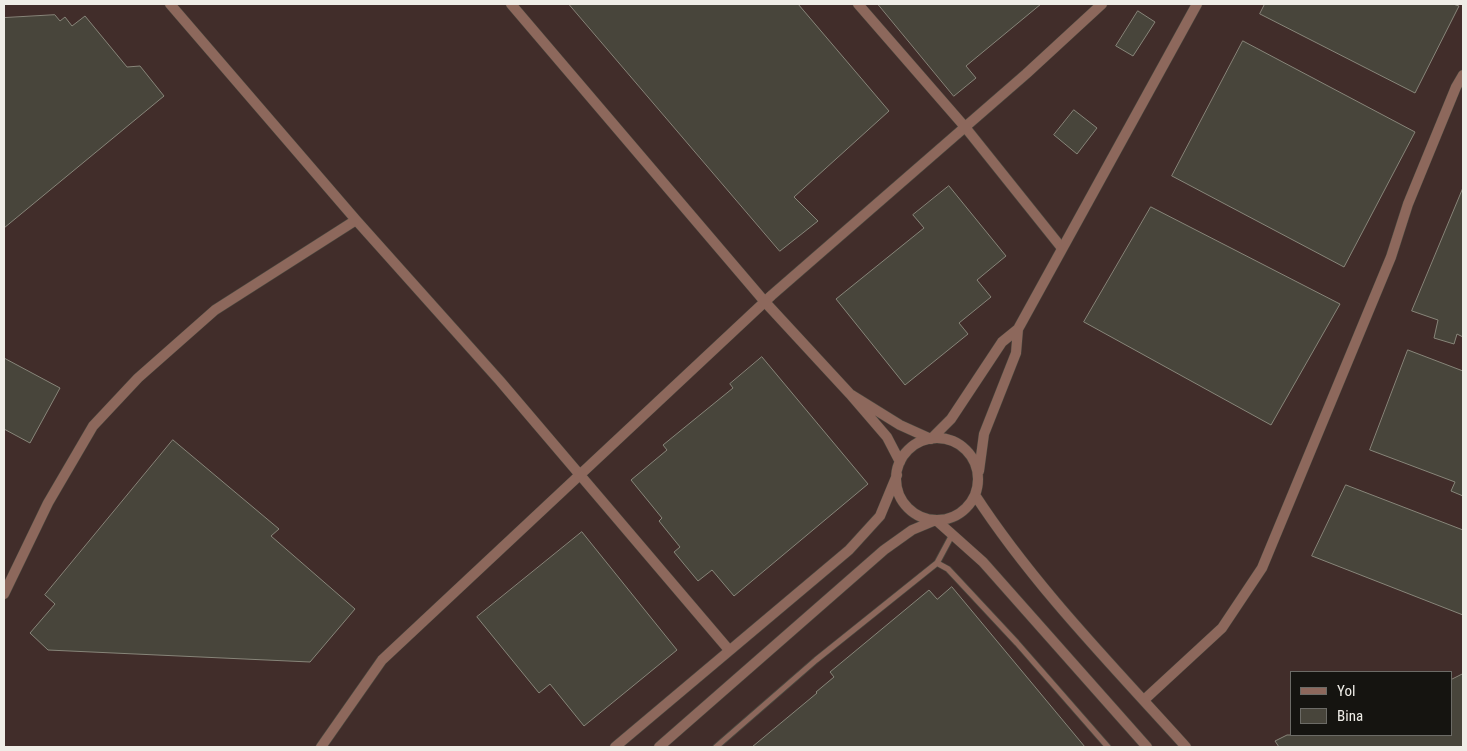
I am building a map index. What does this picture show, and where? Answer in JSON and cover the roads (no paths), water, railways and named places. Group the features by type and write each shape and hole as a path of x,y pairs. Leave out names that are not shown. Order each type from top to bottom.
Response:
{"street":[{"path":"170,4 356,220 500,381 729,650"},
{"path":"511,4 765,302 887,437 900,462"},
{"path":"858,4 965,128 1061,247"},
{"path":"321,747 382,660 765,302 965,128 1102,4"},
{"path":"615,747 849,550 880,516 900,462 913,447 931,439 951,419 1002,342 1018,328 1061,247 1197,4"},
{"path":"1144,700 1222,628 1262,568 1391,257 1412,195 1456,87 1463,75"},
{"path":"4,594 48,503 93,426 138,378 215,310 356,220"},
{"path":"659,747 884,550 912,530 936,520 950,518 962,512 974,495 984,434 1016,353 1018,328"},
{"path":"850,394 900,425 931,439 945,439 963,448 975,464 978,477"},
{"path":"896,475 897,488 907,506 923,518 936,520 983,562 1146,747"},
{"path":"974,495 1000,535 1030,573 1186,747"}],"lane":[{"path":"716,747 816,660 937,563 952,535"},
{"path":"937,563 948,569 1011,636 1108,747"}]}
